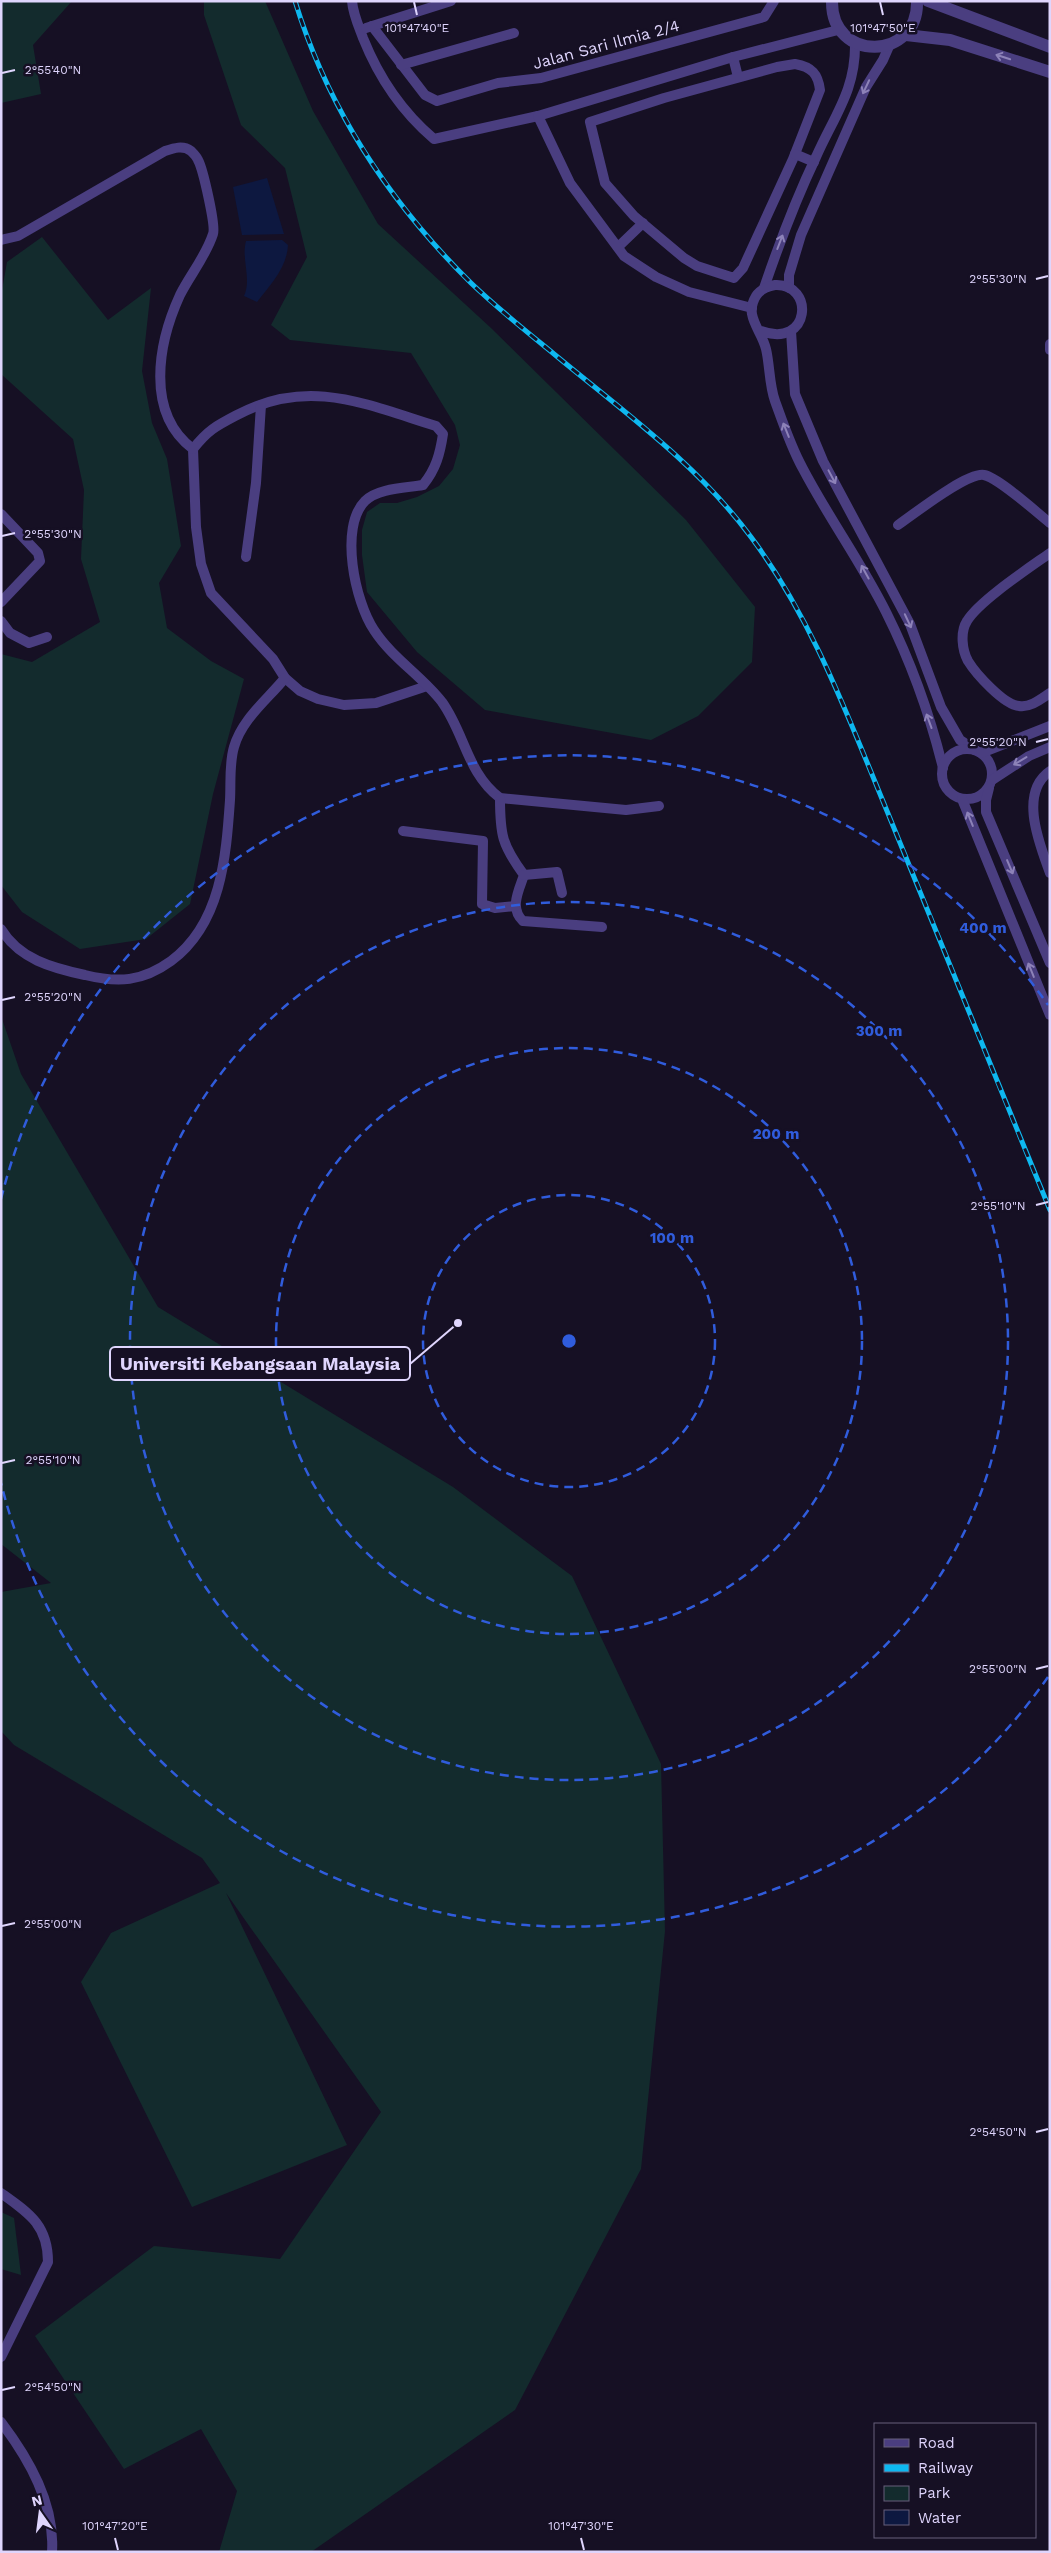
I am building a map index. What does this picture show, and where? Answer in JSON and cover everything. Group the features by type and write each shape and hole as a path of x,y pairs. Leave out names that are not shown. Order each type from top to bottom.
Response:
{"street":[{"path":"352,1 360,30 374,64 389,90 412,120 434,140 538,116 733,57 838,30"},
{"path":"360,30 451,1"},
{"name":"Jalan Sari Ilmia 2/4","path":"401,65 425,95 436,101 498,83 541,78 758,19 770,11 774,1"},
{"path":"832,1 832,11 838,30 855,43 868,47 890,44 906,34 913,23 917,1"},
{"path":"928,1 1050,47"},
{"path":"372,26 401,65 514,33"},
{"path":"906,34 950,40 1050,72"},
{"path":"855,43 855,72 837,118 814,162 778,246 764,288 757,295 752,308 754,320 761,331 766,349 773,395 785,428 801,465 887,613 932,728 943,768"},
{"path":"789,288 789,275 801,235 866,87 883,60 890,44"},
{"path":"733,57 738,77"},
{"path":"795,64 814,71 819,78 820,90 795,154 743,268 734,278 704,268 684,258 643,223 605,183 590,122 738,77 795,64"},
{"path":"538,116 570,183 624,256 656,277 689,292 752,308"},
{"path":"1,240 18,236 165,151 178,147 189,150 198,159 213,221 214,233 180,295 167,328 160,389 166,417 180,439 193,449"},
{"path":"795,154 814,162"},
{"path":"618,247 643,223"},
{"path":"761,331 772,335 782,335 791,331 799,324 803,308 797,294 789,288 774,285 764,288"},
{"path":"791,331 795,394 823,461 910,624 941,707 960,740 978,751 991,765 991,784 986,800 986,812 1050,963"},
{"path":"1050,344 1050,350"},
{"path":"427,686 376,703 344,705 318,699 285,678 273,659 212,593 201,564 196,527 193,449 208,431 248,409 289,396 319,394 384,410 436,426 440,429 443,434 435,470 423,485 378,493 366,500 358,511 352,548 352,571 357,590 374,631 427,686 443,704 478,777 489,790 500,798 626,810 659,806"},
{"path":"246,557 256,482 261,405"},
{"path":"898,525 956,484 973,476 984,475 1003,486 1050,523"},
{"path":"1,514 38,553 40,561 1,602"},
{"path":"1050,553 977,609 966,621 963,630 963,648 968,661 989,686 1008,703 1020,707 1032,704 1050,693"},
{"path":"1,621 10,633 29,642 47,637"},
{"path":"1,930 9,942 33,960 67,971 106,980 126,980 155,973 181,954 212,912 218,890 224,861 233,748 243,724 285,678"},
{"path":"1050,726 978,751 964,749 955,752 947,759 942,776 948,791 962,799 972,799 982,795 991,784 1029,756 1050,747"},
{"path":"1050,771 1036,787 1033,805 1050,873"},
{"path":"500,798 500,833 503,842 524,875 515,906 518,917 523,921 602,927"},
{"path":"962,799 1050,1015"},
{"path":"403,831 482,841 484,846 482,904 495,908 515,906"},
{"path":"524,875 558,872 562,893"},
{"path":"1,2193 24,2210 41,2227 48,2247 48,2262 1,2357"},
{"path":"1,2422 26,2457 36,2476 46,2509 52,2552"}],"green space":[{"path":"1,1 72,1 33,45 41,94 1,103"},
{"path":"204,1 265,1 313,111 378,224 491,328 686,520 755,607 752,662 698,716 651,740 485,710 417,652 367,592 362,555 362,530 367,512 380,503 397,503 417,497 439,486 453,469 460,445 455,425 411,353 290,340 271,325 307,257 285,168 241,125 204,15"},
{"path":"42,237 108,320 151,288 142,371 152,423 167,459 181,546 159,583 167,628 211,661 244,679 213,794 190,904 146,939 80,949 22,912 1,885 1,654 32,662 100,622 81,559 84,490 73,439 1,374 1,296 7,262"},
{"path":"1,1016 21,1074 158,1307 453,1487 572,1576 661,1764 665,1931 641,2169 515,2410 311,2552 219,2552 237,2491 201,2429 124,2469 35,2336 154,2246 280,2259 381,2112 226,1893 347,2145 192,2207 81,1982 111,1933 220,1883 202,1858 14,1745 1,1731 1,1592 51,1583 1,1544"},
{"path":"1,2212 14,2218 21,2275 1,2269"}],"water":[{"path":"267,178 284,234 242,235 233,187"},
{"path":"282,240 288,245 287,253 277,276 257,302 244,296 247,283 246,241"}],"railway":[{"path":"295,1 325,80 344,117 365,153 414,221 442,253 491,301 633,418 683,462 730,511 773,569 811,635 828,670 1050,1210"}],"place":[{"name":"Universiti Kebangsaan Malaysia","path":"458,1323"}]}
